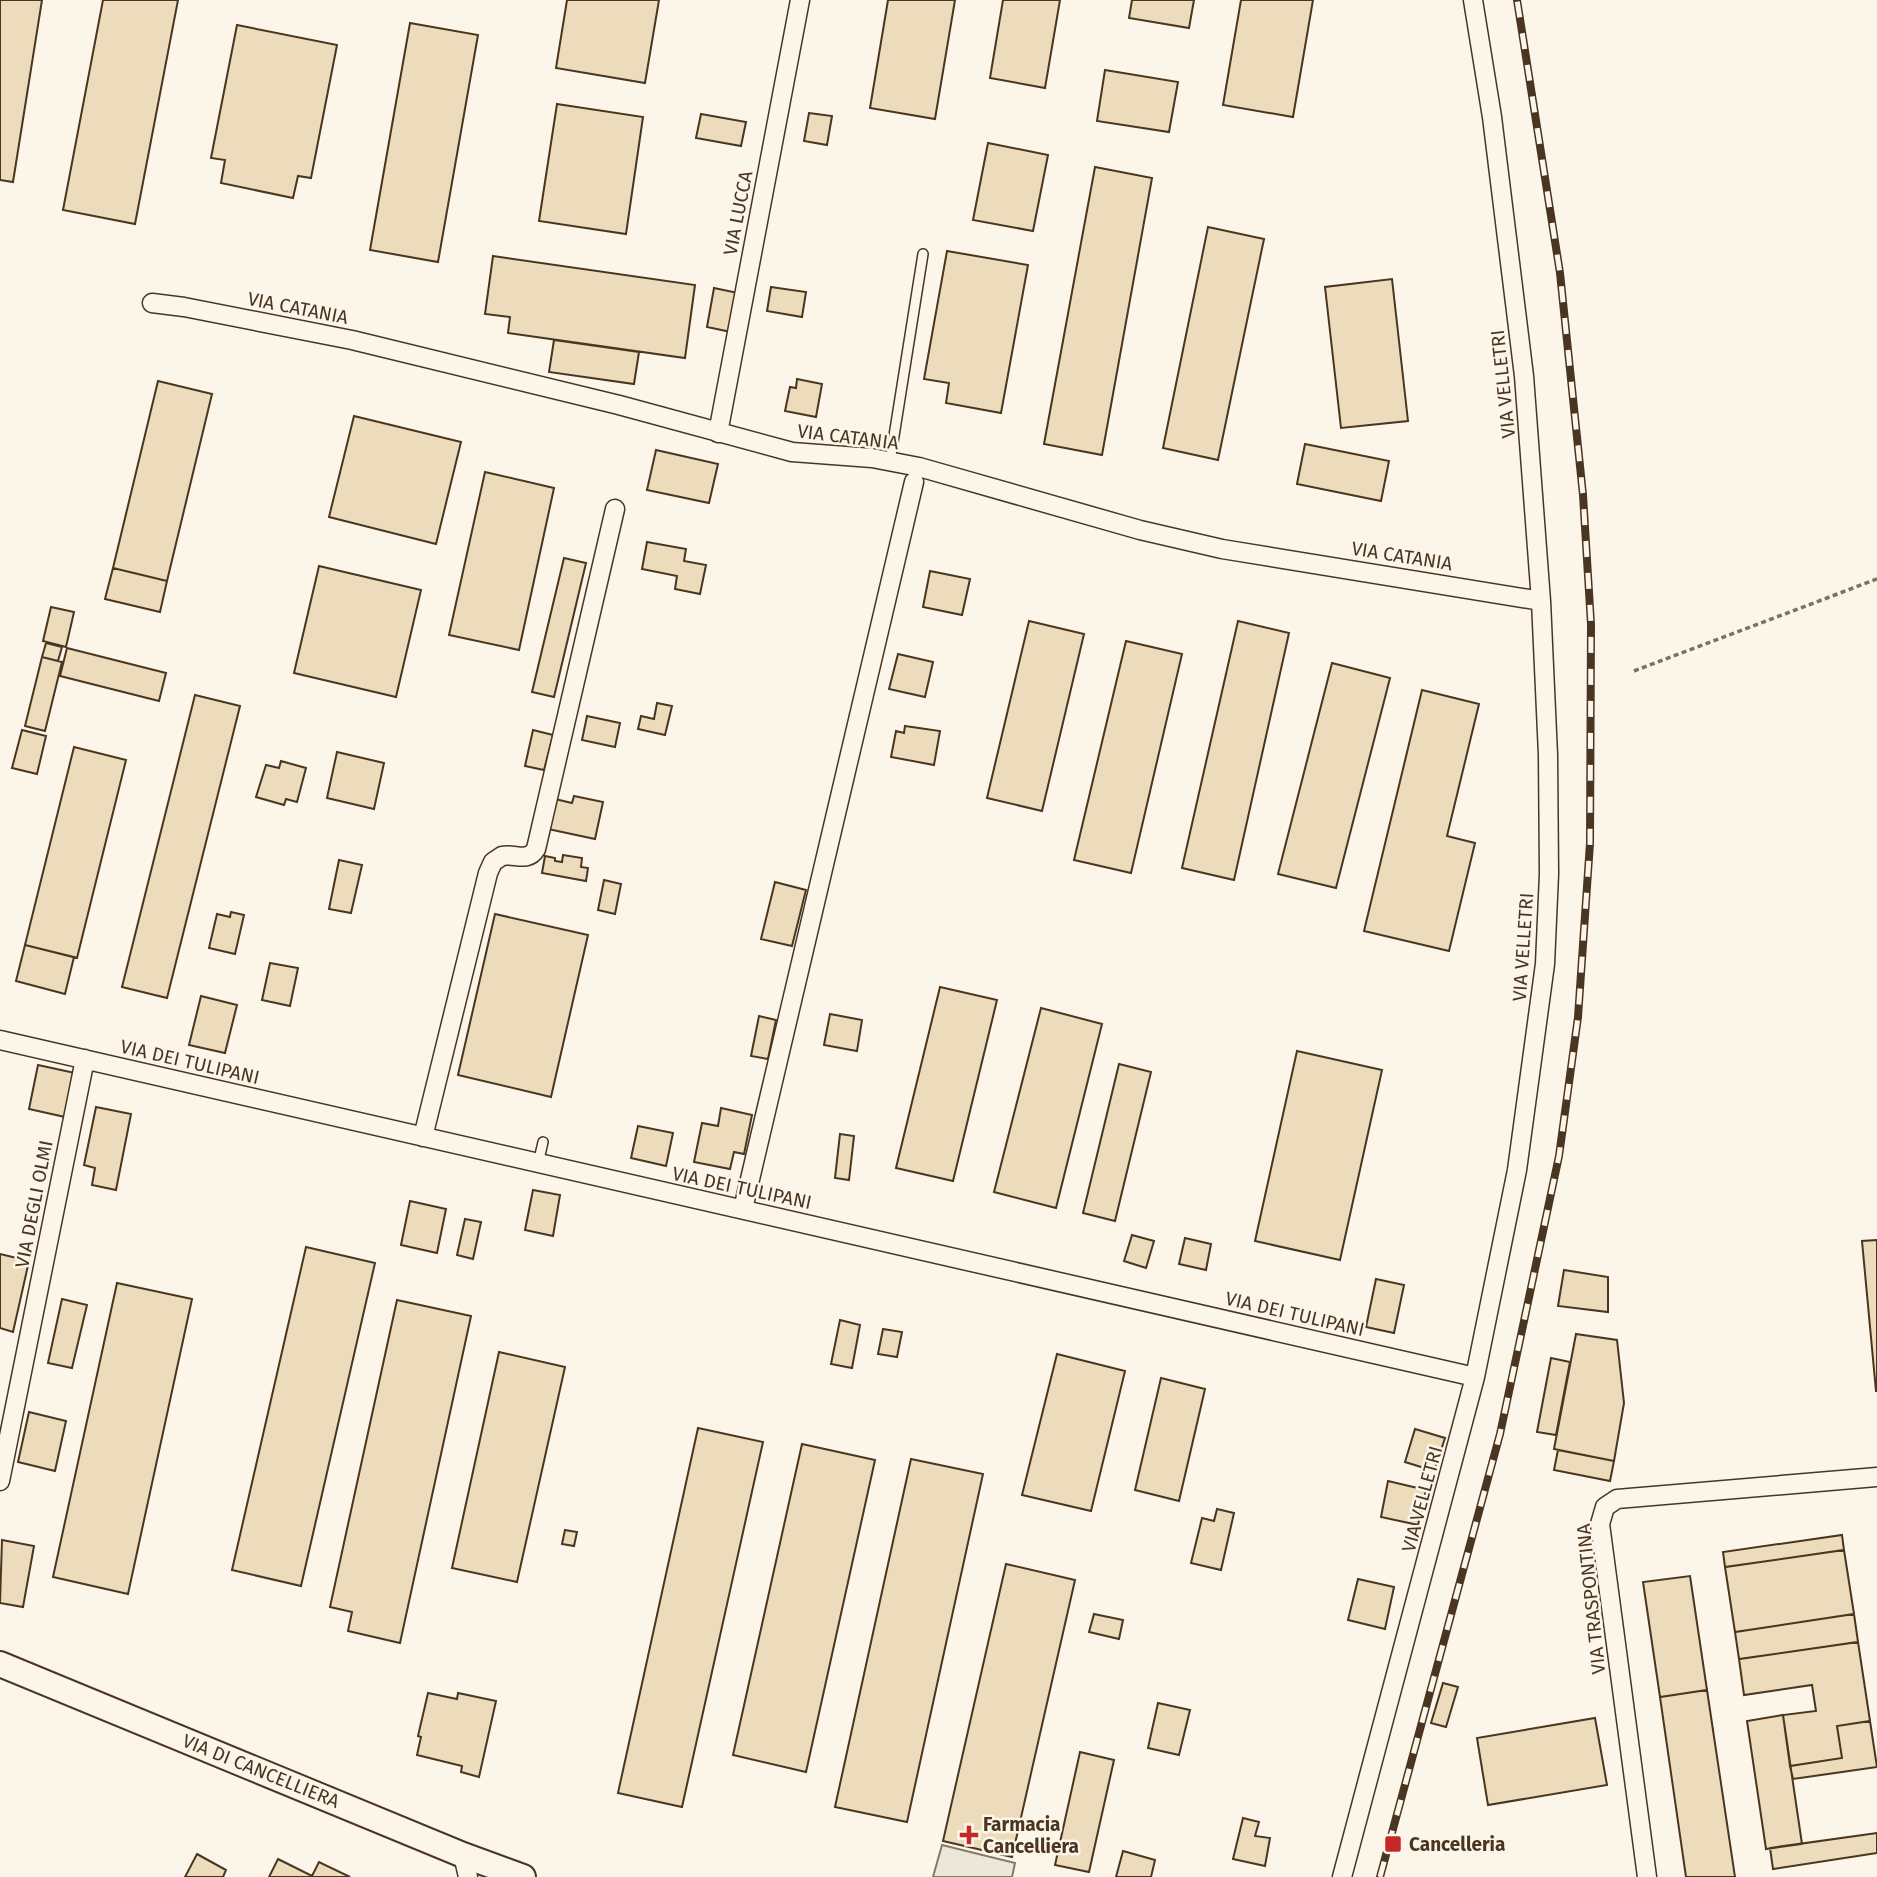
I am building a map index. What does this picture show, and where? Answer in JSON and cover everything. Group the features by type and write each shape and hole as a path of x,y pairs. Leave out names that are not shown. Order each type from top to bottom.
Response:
{"street":[{"name":"VIA LUCCA","path":"718,433 800,0"},
{"name":"VIA VELLETRI","path":"1342,1877 1475,1377 1517,1170 1545,964 1549,874 1548,755 1541,601 1524,376 1492,117 1473,0"},
{"name":"VIA CATANIA","path":"152,303 352,340 608,402 804,454 890,461 953,476 1140,530 1222,548 1541,601"},
{"path":"743,1209 914,482"},
{"path":"423,1138 488,873 493,862 502,856 526,858 536,849 615,509"},
{"name":"VIA DEI TULIPANI","path":"0,1040 1475,1377"},
{"name":"VIA DEGLI OLMI","path":"0,1481 85,1059"},
{"name":"VIA TRASPONTINA","path":"1647,1877 1600,1524 1605,1507 1617,1499 1877,1477"},
{"name":"VIA DI CANCELLIERA","path":"0,1664 465,1866 523,1877"}],"lane":[{"path":"890,461 923,254"},
{"path":"538,1164 543,1142"}],"path":[{"path":"1634,671 1877,579"}],"shaded area":[{"path":"942,1845 1015,1863 1012,1877 933,1877"}],"building":[{"path":"0,0 42,0 13,182 0,180"},
{"path":"103,0 178,0 135,224 63,210"},
{"path":"567,0 659,0 645,83 556,68"},
{"path":"888,0 955,0 935,119 870,108"},
{"path":"1003,0 1060,0 1045,88 990,78"},
{"path":"1132,0 1194,0 1189,28 1129,18"},
{"path":"1241,0 1313,0 1293,117 1223,105"},
{"path":"410,23 478,35 438,262 370,250"},
{"path":"237,25 337,45 311,178 298,176 293,198 221,183 225,160 211,158"},
{"path":"1105,70 1178,82 1169,132 1097,121"},
{"path":"557,104 643,117 626,234 539,221"},
{"path":"809,113 832,116 827,145 804,141"},
{"path":"701,114 746,122 741,146 696,138"},
{"path":"988,143 1048,155 1033,231 973,220"},
{"path":"1095,167 1152,178 1102,455 1044,444"},
{"path":"1208,227 1264,239 1218,460 1163,448"},
{"path":"947,251 1028,265 1001,413 946,403 949,383 924,379"},
{"path":"493,256 695,285 685,358 508,333 510,317 485,314"},
{"path":"1392,279 1408,421 1341,428 1325,287"},
{"path":"771,287 806,292 802,317 767,311"},
{"path":"714,288 738,293 731,332 707,327"},
{"path":"554,340 639,352 634,384 549,372"},
{"path":"797,379 822,384 816,417 785,411 790,387 796,388"},
{"path":"158,381 212,394 167,581 113,568"},
{"path":"354,416 461,442 436,544 329,517"},
{"path":"1305,444 1389,461 1381,501 1297,484"},
{"path":"656,450 718,464 709,503 647,490"},
{"path":"485,472 554,488 519,650 449,635"},
{"path":"647,542 686,549 684,561 706,565 700,594 675,589 677,576 642,569"},
{"path":"564,558 586,563 554,697 532,692"},
{"path":"319,566 421,590 396,697 294,673"},
{"path":"113,568 167,581 160,612 105,599"},
{"path":"930,571 970,579 962,615 923,607"},
{"path":"51,607 74,612 66,647 43,641"},
{"path":"1029,621 1084,634 1042,811 987,798"},
{"path":"1238,621 1289,633 1234,880 1182,868"},
{"path":"1126,641 1182,654 1131,873 1074,860"},
{"path":"46,643 62,647 58,661 42,657"},
{"path":"67,648 166,673 159,701 60,676"},
{"path":"898,654 933,662 925,697 889,689"},
{"path":"42,657 62,662 45,731 25,726"},
{"path":"1332,663 1390,678 1336,888 1278,874"},
{"path":"1422,690 1479,704 1447,836 1475,843 1449,951 1364,931"},
{"path":"195,695 240,706 167,998 122,987"},
{"path":"657,703 672,706 665,735 638,729 641,716 654,719"},
{"path":"587,716 620,723 615,747 582,740"},
{"path":"905,726 940,731 934,765 891,757 896,731 904,733"},
{"path":"22,730 46,736 37,774 12,768"},
{"path":"533,730 553,735 544,770 525,766"},
{"path":"74,747 126,760 77,958 25,945"},
{"path":"337,752 384,763 374,809 327,798"},
{"path":"281,761 306,768 297,802 286,799 284,805 256,797 266,765 279,768"},
{"path":"574,796 603,802 595,839 548,829 555,799 572,803"},
{"path":"563,855 582,858 581,867 588,868 586,881 542,873 545,856 562,862"},
{"path":"339,860 362,865 351,913 329,909"},
{"path":"604,880 621,884 615,914 598,910"},
{"path":"775,882 806,890 792,946 761,939"},
{"path":"231,912 244,915 235,954 209,948 217,914 230,917"},
{"path":"495,914 588,935 551,1097 458,1075"},
{"path":"25,945 74,957 65,994 16,981"},
{"path":"270,963 298,968 290,1006 262,1000"},
{"path":"940,987 997,1000 953,1181 896,1168"},
{"path":"201,996 237,1005 225,1053 189,1045"},
{"path":"1041,1008 1102,1024 1056,1208 994,1192"},
{"path":"830,1014 862,1020 857,1051 824,1045"},
{"path":"759,1016 776,1020 768,1059 751,1056"},
{"path":"1297,1051 1382,1070 1340,1260 1255,1241"},
{"path":"1119,1064 1151,1072 1115,1221 1083,1213"},
{"path":"38,1065 75,1073 65,1117 29,1109"},
{"path":"96,1107 131,1114 116,1190 92,1185 95,1168 84,1165"},
{"path":"721,1108 752,1115 744,1154 734,1152 730,1169 694,1162 702,1123 718,1126"},
{"path":"638,1126 673,1133 666,1166 631,1158"},
{"path":"840,1134 854,1136 849,1180 835,1178"},
{"path":"533,1190 560,1195 553,1236 525,1230"},
{"path":"410,1201 446,1209 437,1253 401,1245"},
{"path":"465,1219 481,1222 473,1259 457,1255"},
{"path":"1132,1235 1154,1241 1146,1268 1124,1261"},
{"path":"1185,1238 1211,1244 1206,1270 1179,1264"},
{"path":"1877,1240 1877,1391 1876,1391 1862,1241"},
{"path":"306,1247 375,1263 301,1586 232,1570"},
{"path":"0,1254 29,1261 13,1332 0,1328"},
{"path":"1564,1270 1608,1277 1608,1312 1558,1306"},
{"path":"1376,1279 1404,1285 1394,1333 1366,1327"},
{"path":"117,1283 192,1299 128,1594 53,1577"},
{"path":"62,1299 87,1305 72,1368 48,1363"},
{"path":"397,1300 471,1316 400,1643 348,1631 352,1612 330,1607"},
{"path":"840,1320 860,1325 852,1368 831,1364"},
{"path":"883,1329 902,1332 897,1357 878,1354"},
{"path":"1576,1334 1617,1340 1624,1403 1614,1461 1554,1449"},
{"path":"499,1352 565,1367 517,1582 452,1568"},
{"path":"1057,1354 1125,1371 1091,1511 1022,1495"},
{"path":"1551,1358 1570,1362 1556,1435 1537,1432"},
{"path":"1161,1378 1205,1389 1179,1501 1135,1490"},
{"path":"29,1412 66,1421 55,1471 18,1462"},
{"path":"698,1428 763,1442 682,1807 618,1793"},
{"path":"1415,1429 1445,1438 1434,1471 1405,1462"},
{"path":"802,1444 875,1460 806,1772 733,1755"},
{"path":"1558,1450 1614,1461 1610,1481 1554,1470"},
{"path":"911,1459 983,1474 907,1822 835,1807"},
{"path":"1388,1481 1426,1490 1418,1525 1381,1517"},
{"path":"1217,1509 1234,1513 1221,1570 1191,1563 1202,1518 1214,1521"},
{"path":"565,1530 577,1532 574,1546 562,1544"},
{"path":"1842,1535 1844,1550 1725,1567 1723,1552"},
{"path":"2,1540 34,1546 23,1607 0,1603"},
{"path":"1844,1550 1854,1614 1735,1632 1725,1567"},
{"path":"1006,1564 1075,1580 1012,1857 943,1841"},
{"path":"1690,1576 1707,1690 1660,1697 1643,1582"},
{"path":"1358,1579 1394,1587 1385,1629 1348,1620"},
{"path":"1094,1614 1123,1620 1119,1639 1089,1632"},
{"path":"1854,1614 1858,1642 1739,1659 1735,1632"},
{"path":"1858,1642 1870,1721 1837,1726 1842,1758 1790,1766 1783,1715 1816,1711 1812,1685 1744,1695 1739,1659"},
{"path":"1443,1683 1458,1687 1446,1727 1431,1723"},
{"path":"1707,1690 1735,1877 1686,1877 1660,1697"},
{"path":"428,1693 457,1699 458,1693 496,1701 479,1777 461,1772 462,1766 417,1755 421,1737 418,1736"},
{"path":"1158,1703 1190,1710 1179,1755 1148,1748"},
{"path":"1783,1715 1802,1844 1766,1849 1747,1721"},
{"path":"1595,1718 1607,1785 1488,1805 1477,1738"},
{"path":"1870,1721 1877,1767 1793,1779 1790,1766 1842,1758 1837,1726"},
{"path":"1080,1752 1114,1760 1089,1872 1055,1865"},
{"path":"1243,1818 1259,1822 1255,1836 1270,1838 1265,1866 1233,1859"},
{"path":"1877,1833 1877,1853 1773,1869 1770,1848"},
{"path":"1123,1851 1155,1860 1151,1877 1116,1877"},
{"path":"197,1854 226,1870 223,1877 185,1877"},
{"path":"278,1859 312,1876 319,1862 350,1877 269,1877"}],"railway":[{"path":"1380,1877 1500,1434 1559,1156 1578,1017 1590,843 1591,624 1583,495 1560,273 1517,0"}],"place":[{"name":"Farmacia Cancelliera","path":"969,1835"},
{"name":"Cancelleria","path":"1393,1844"}]}
